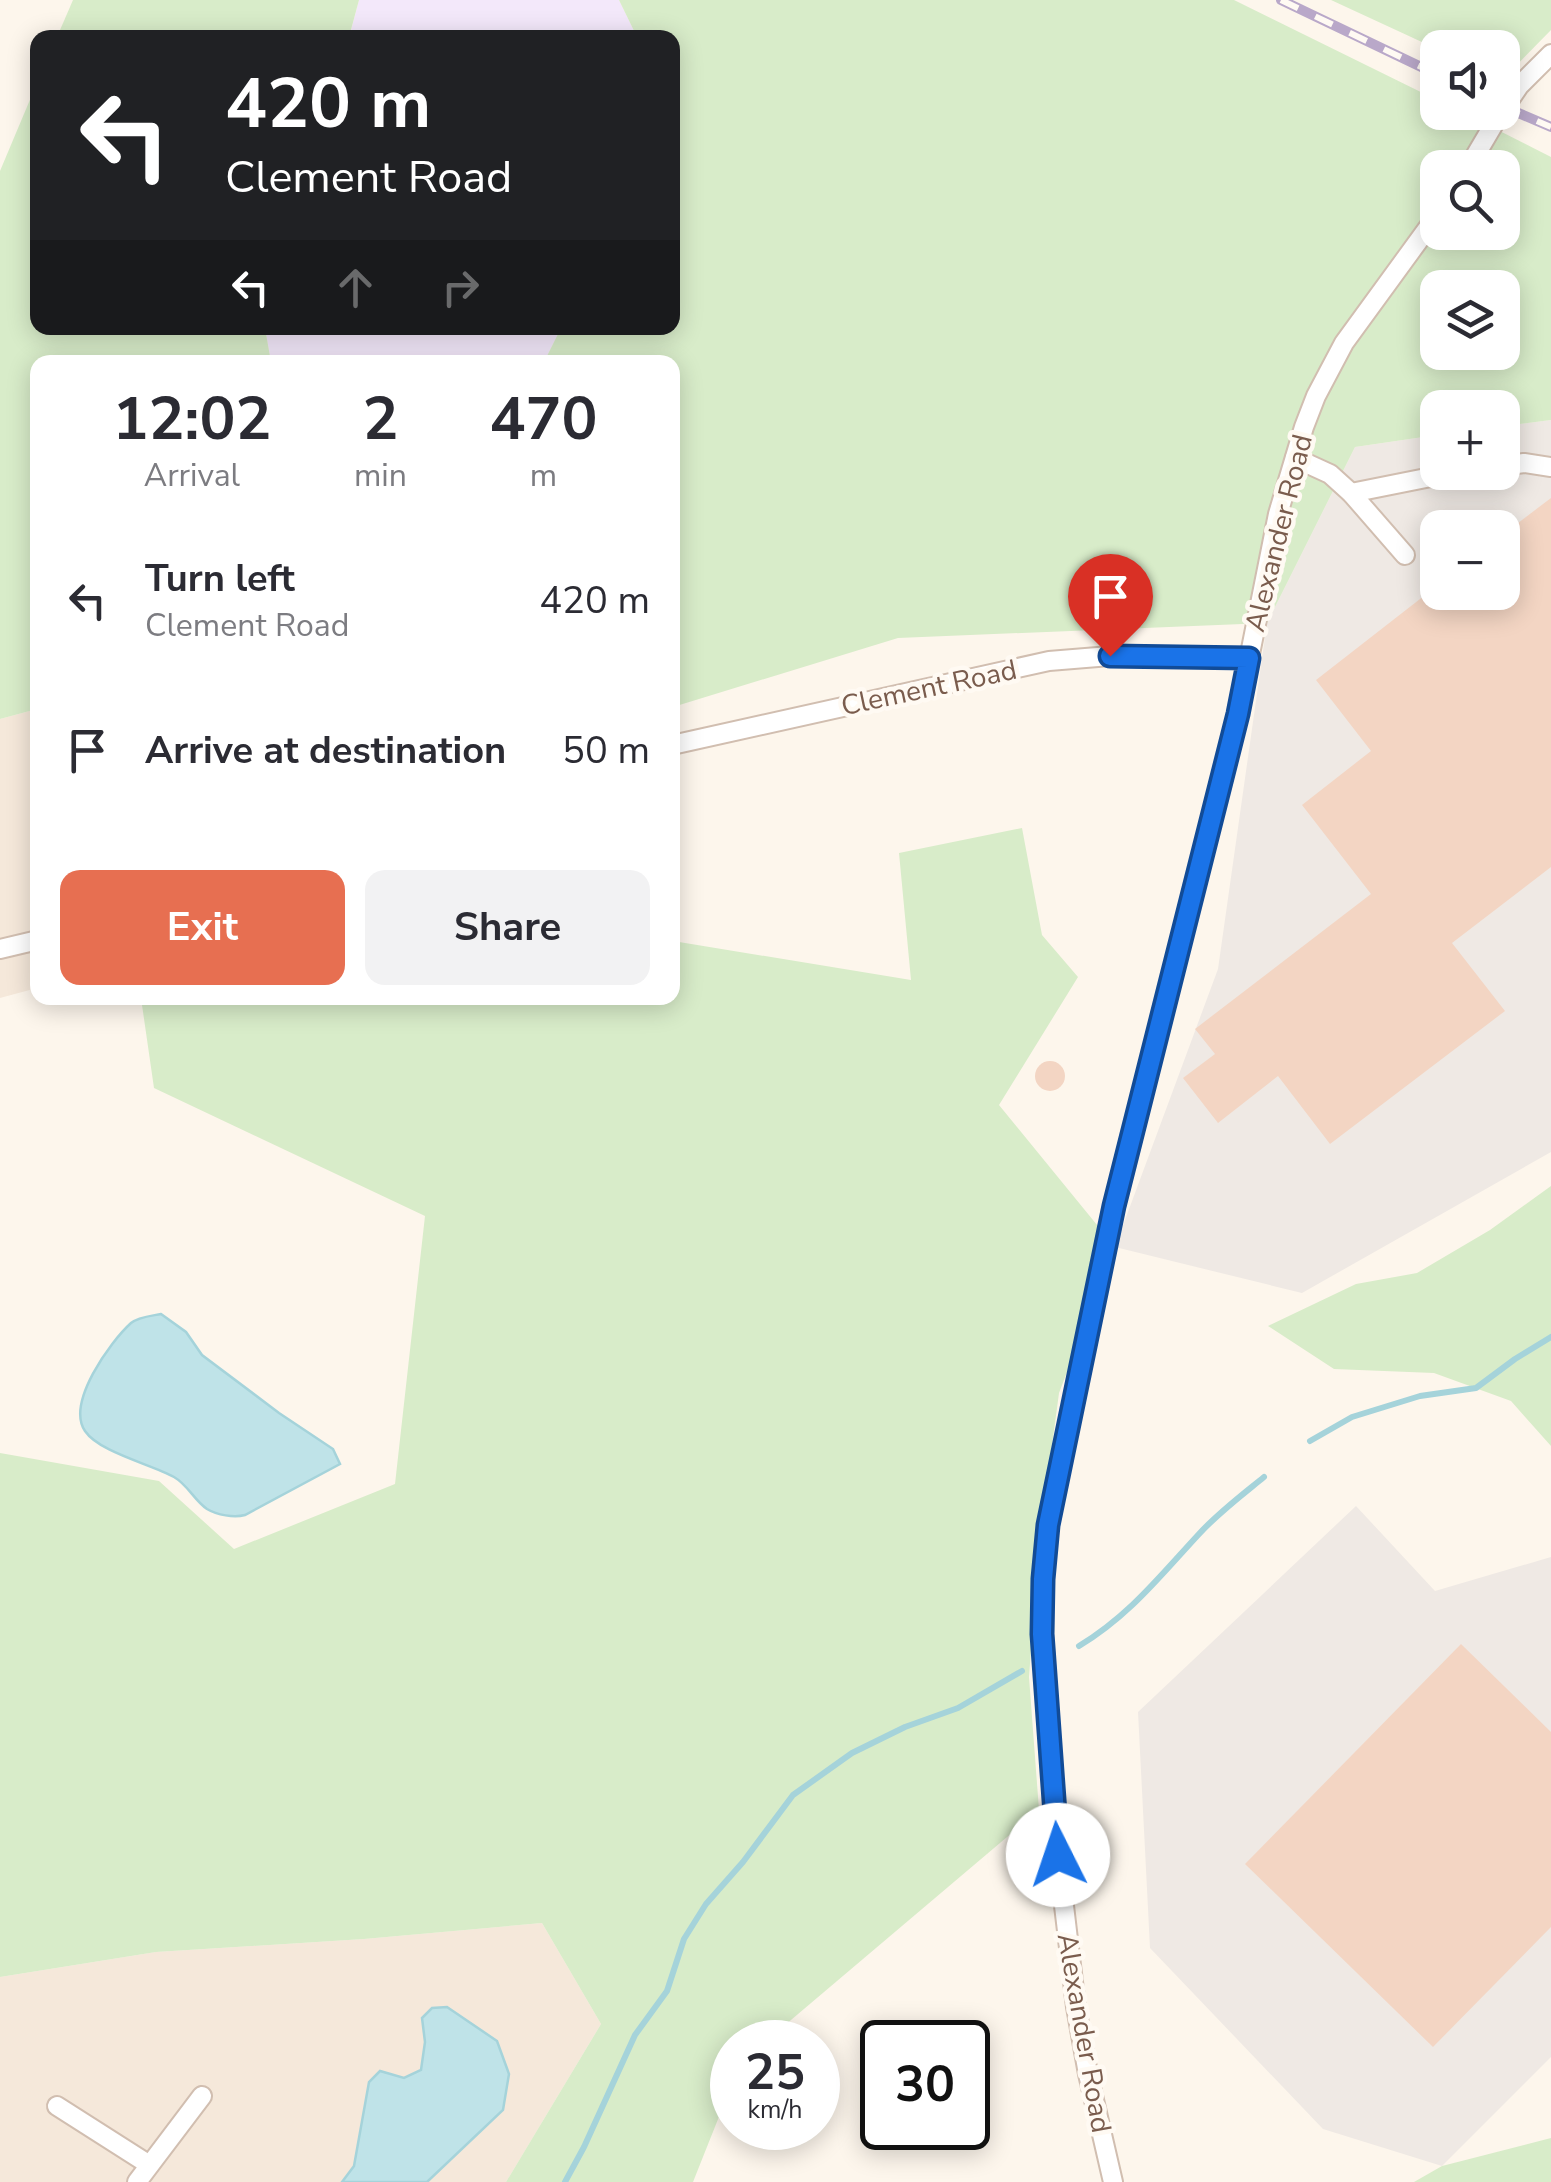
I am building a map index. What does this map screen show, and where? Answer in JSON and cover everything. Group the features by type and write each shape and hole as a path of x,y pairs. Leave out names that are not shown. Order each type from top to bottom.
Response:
{"street":[{"path":"1520,85 1551,54"},
{"name":"Alexander Road","path":"1113,2182 1088,2074 1058,1855 1042,1634 1048,1525 1114,1206 1238,714 1278,514 1316,396 1329,368 1420,239"},
{"path":"1295,458 1330,474 1404,555"},
{"path":"1520,464 1551,467"},
{"path":"1351,493 1420,479"},
{"name":"Clement Road","path":"680,744 1049,662 1110,656 1249,658"},
{"path":"0,949 30,942"},
{"path":"137,2182 202,2096"},
{"path":"57,2106 148,2164"}],"shaded area":[{"path":"359,0 619,0 634,30 351,30"},
{"path":"266,335 558,335 548,355 270,355"},
{"path":"1551,420 1551,1152 1302,1293 1115,1247 1218,969 1267,623 1355,447 1420,437 1420,490 1520,490 1520,424"},
{"path":"30,711 30,990 0,998 0,719"},
{"path":"1356,1506 1435,1591 1551,1557 1551,2057 1442,2166 1323,2129 1150,1948 1138,1712"},
{"path":"542,1923 601,2024 506,2182 0,2182 0,1977 156,1952"}],"green space":[{"path":"73,0 359,0 351,30 60,30"},
{"path":"619,0 1234,0 1420,92 1420,130 1498,130 1551,157 1551,420 1520,424 1520,390 1420,390 1420,437 1355,447 1267,623 898,638 680,705 680,355 548,355 558,335 680,335 680,30 634,30"},
{"path":"1331,0 1551,0 1551,30 1520,62 1520,30 1420,30 1420,41"},
{"path":"30,100 30,335 266,335 270,355 30,355 30,711 0,719 0,171"},
{"path":"1022,828 1042,935 1078,977 999,1105 1115,1247 1059,1393 1039,1543 1029,1677 1039,1810 791,2020 710,2020 710,2139 693,2182 506,2182 601,2024 542,1923 156,1952 0,1977 0,1453 159,1481 234,1549 395,1484 425,1216 154,1088 142,1005 680,1005 680,942 911,980 899,853"},
{"path":"1551,1186 1551,1446 1511,1401 1434,1373 1334,1369 1268,1326 1356,1284 1417,1273 1490,1230"},
{"path":"1551,2138 1551,2182 1414,2182 1442,2166"}],"water":[{"path":"161,1314 186,1332 202,1355 333,1449 340,1464 245,1515 231,1516 207,1509 174,1477 92,1438 81,1419 81,1405 93,1374 131,1323"},
{"path":"447,2007 497,2041 509,2074 503,2110 427,2182 342,2182 354,2166 369,2082 380,2071 404,2078 421,2070 425,2042 422,2018 432,2008"}],"building":[{"path":"1551,498 1551,867 1452,943 1505,1011 1330,1144 1278,1076 1218,1123 1183,1078 1215,1054 1195,1029 1371,894 1302,805 1371,751 1316,680 1420,599 1420,610 1520,610 1520,521"},
{"path":"1050,1061 1061,1065 1065,1076 1061,1087 1050,1091 1039,1087 1035,1076 1039,1065"},
{"path":"1461,1644 1551,1732 1551,1927 1433,2047 1245,1864"}],"waterway":[{"path":"1310,1441 1352,1417 1420,1396 1476,1388 1551,1337"},
{"path":"1079,1646 1129,1608 1206,1526 1264,1477"},
{"path":"565,2182 635,2035 667,1991 684,1939 706,1904 793,1795 852,1753 905,1727 958,1708 1022,1671"}],"railway":[{"path":"1281,0 1420,66"},
{"path":"1520,114 1551,127"}],"route":[{"path":"1058,1855 1042,1634 1048,1525 1114,1206 1249,658 1110,656"}]}
